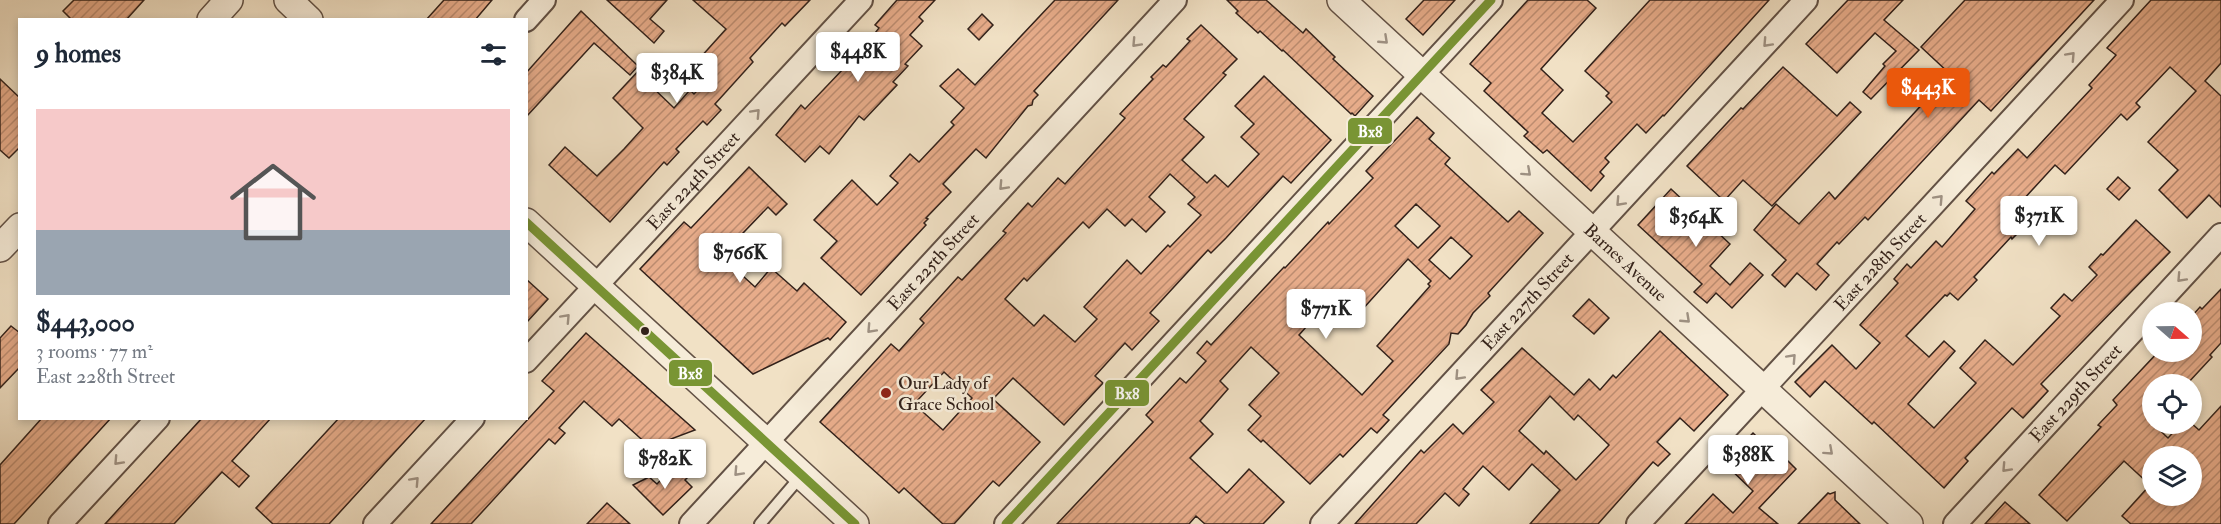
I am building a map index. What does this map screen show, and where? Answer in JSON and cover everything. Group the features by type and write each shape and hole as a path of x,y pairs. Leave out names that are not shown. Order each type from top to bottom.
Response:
{"street":[{"path":"213,18 229,0"},
{"path":"288,0 307,18"},
{"path":"528,18 544,0"},
{"name":"East 224th Street","path":"528,359 861,0"},
{"name":"East 225th Street","path":"691,524 1175,0"},
{"name":"Barnes Avenue","path":"1341,0 1909,524"},
{"path":"1006,524 1491,0"},
{"name":"East 227th Street","path":"1323,524 1806,0"},
{"name":"East 228th Street","path":"1638,524 2122,0"},
{"path":"528,224 855,524"},
{"path":"0,248 18,229"},
{"name":"East 229th Street","path":"1954,524 2221,235"},
{"path":"60,524 156,420"},
{"path":"375,524 471,420"}],"lane":[{"path":"760,524 802,476"}],"building":[{"path":"74,0 144,0 128,18 70,18 63,11"},
{"path":"444,0 492,0 477,18 428,18"},
{"path":"607,0 667,0 650,19 664,31 654,43"},
{"path":"693,0 810,0 785,26 782,23 750,58 753,62 715,104 721,110 707,125 703,121 676,149 679,152 667,165 664,162 610,222 549,165 565,147 597,176 624,149 643,128 613,98 641,68 653,80 649,84 674,108 690,90 694,94 715,72 700,58 726,29"},
{"path":"897,0 935,0 919,17 923,21 910,35 922,46 905,64 908,66 893,82 897,85 864,120 859,116 829,154 820,146 805,162 776,135 801,105 805,109 865,46 879,28 875,25"},
{"path":"1055,0 1118,0 1034,91 1038,95 1032,105 1028,106 986,158 976,149 943,184 951,192 926,218 928,219 924,223 926,225 861,295 821,258 837,241 814,220 852,180 877,205 898,183 890,176 910,154 919,162 954,125 951,122 964,108 940,86 958,69 975,85"},
{"path":"1227,0 1266,0 1303,33 1306,29 1335,57 1333,59 1373,96 1355,116 1351,114 1283,50 1260,31 1258,33 1236,13 1238,11"},
{"path":"1424,0 1455,0 1423,35 1406,19"},
{"path":"1528,0 1587,0 1596,8 1541,69 1563,90 1542,113 1573,142 1612,102 1606,96 1609,93 1585,71 1650,0 1769,0 1664,116 1646,133 1637,124 1605,158 1609,162 1600,172 1604,176 1591,191 1547,150 1543,153 1524,136 1528,132 1484,91 1491,83 1470,64"},
{"path":"1848,0 1903,0 1884,20 1919,50 1871,99 1863,92 1885,66 1883,64 1896,51 1875,33 1837,73 1806,44"},
{"path":"1965,0 2094,0 1991,111 1979,100 1868,220 1865,217 1839,244 1837,242 1817,264 1829,275 1816,290 1797,273 1785,287 1772,275 1786,260 1754,230 1776,204 1799,224 1829,192 1835,199 1950,74 1921,47"},
{"path":"2151,0 2221,0 2221,63 2205,81 2221,96 2221,207 2209,195 2187,218 2159,190 2178,170 2148,142 2196,91 2170,67 2136,103 2140,107 2127,120 2121,114 2065,174 2055,165 2022,201 2028,207 2024,211 2033,218 2012,239 2011,237 1974,277 1977,280 1958,300 1950,293 1945,295 1906,336 1929,357 1944,341 1955,351 1908,404 1934,428 1976,383 1960,368 1985,340 2013,365 2060,316 2051,308 2064,294 2072,301 2097,275 2089,267 2136,220 2170,252 2041,384 2048,391 2023,418 2012,408 1965,458 1968,461 1944,488 1874,422 1872,424 1825,381 1810,397 1795,382 1832,345 1856,369 1880,343 1860,325 1898,283 1894,279 1907,264 1911,268 1936,241 1942,247 1975,209 1966,201 1992,172 1994,174 2018,149 2027,158 2092,88 2089,85 2116,55 2107,48"},
{"path":"581,11 638,66 630,75 594,43 528,115 528,71"},
{"path":"982,14 993,25 979,40 968,29"},
{"path":"1201,25 1237,59 1223,73 1226,75 1184,119 1204,137 1182,160 1207,183 1215,175 1228,187 1259,154 1241,137 1254,124 1235,106 1264,76 1331,140 1291,183 1283,176 1211,253 1208,250 1150,313 1159,321 1132,350 1125,343 1095,376 1103,383 1064,425 1013,378 993,399 1040,442 999,486 993,481 954,524 943,524 904,488 899,493 820,422 891,344 899,351 924,323 920,319 958,277 962,280 1006,233 1003,231 1028,203 1032,207 1058,178 1065,184 1125,118 1120,114 1153,79 1151,77 1163,65 1166,67 1190,41 1187,39","holes":["1170,174 1195,197 1188,204 1201,215 1141,274 1127,260 1084,307 1097,319 1075,342 1044,315 1034,326 1005,299 1024,278 1027,281 1083,222 1089,228 1107,209 1125,226 1132,219 1146,232 1165,212 1149,197","944,372 972,398 943,430 914,404"]},
{"path":"1783,67 1837,116 1850,102 1861,112 1772,206 1743,180 1724,201 1687,166"},
{"path":"0,79 18,96 18,149 9,158 0,150"},
{"path":"1417,117 1434,133 1429,139 1450,158 1445,164 1508,222 1519,211 1543,233 1488,293 1490,296 1473,313 1458,334 1451,333 1449,344 1383,415 1389,420 1377,433 1371,428 1343,457 1340,454 1310,484 1263,440 1261,442 1248,430 1261,416 1249,405 1279,373 1251,347 1220,381 1228,389 1200,421 1213,434 1190,458 1227,493 1249,469 1284,502 1263,524 1205,524 1196,516 1189,524 1057,524 1153,422 1146,415 1180,378 1186,383 1206,361 1197,353 1207,341 1211,345 1284,267 1373,178 1366,171","holes":["1416,204 1440,226 1418,248 1395,226","1451,237 1472,256 1450,279 1429,260","1408,259 1431,281 1428,284 1430,286 1377,346 1393,361 1362,395 1299,335 1339,290 1361,311"]},
{"path":"749,167 787,204 776,215 768,207 721,256 755,287 771,268 797,291 804,283 846,322 830,340 828,338 753,374 640,269 684,222 691,228"},
{"path":"2118,177 2130,188 2119,200 2107,189"},
{"path":"1671,189 1730,244 1710,266 1730,285 1750,263 1763,275 1732,308 1716,293 1707,303 1694,292 1702,284 1638,225"},
{"path":"528,281 548,299 528,321"},
{"path":"2221,289 2221,343 2196,374 2142,374 2142,434 2164,434 2168,438 2172,434 2202,434 2202,427 2221,406 2221,524 2131,524 2122,516 2142,494 2142,506 2202,506 2202,446 2142,446 2142,478 2124,461 2067,521 2039,495 2101,427 2098,425 2117,405 2113,400 2149,362 2202,362 2202,309"},
{"path":"1589,299 1609,318 1594,334 1573,316"},
{"path":"11,326 18,331 18,369 0,388 0,338"},
{"path":"1660,331 1728,395 1694,431 1680,418 1657,442 1670,454 1658,466 1653,462 1598,524 1530,524 1560,490 1532,464 1509,490 1483,466 1463,489 1469,494 1459,506 1445,493 1416,524 1355,524 1421,450 1424,453 1453,424 1463,434 1494,402 1481,390 1522,348 1574,395 1589,379 1600,390 1613,375 1616,378","holes":["1550,396 1574,420 1578,415 1609,445 1576,480 1546,451 1544,454 1519,431"]},
{"path":"586,333 695,430 650,447 619,419 612,426 584,401 559,428 565,433 555,444 549,439 471,524 431,524 554,391 542,381"},
{"path":"40,420 109,420 14,524 0,524 0,465"},
{"path":"200,420 269,420 232,461 249,476 239,487 222,472 174,524 105,524"},
{"path":"337,420 424,420 329,524 273,524 256,508"},
{"path":"1753,433 1782,461 1785,458 1796,469 1759,508 1778,524 1685,524 1713,494 1733,513 1753,491 1724,463"},
{"path":"674,466 687,478 685,480 692,487 663,515 633,485 649,477 657,484"},
{"path":"1835,492 1835,500 1860,524 1798,524 1828,493"},
{"path":"2005,502 2030,524 1985,524"},
{"path":"607,503 630,524 587,524"}],"transit line":[{"name":"Bx8","path":"1006,524 1491,0"},
{"name":"Bx8","path":"528,224 855,524"}],"place":[{"name":"Our Lady of Grace School","path":"886,393"}]}
